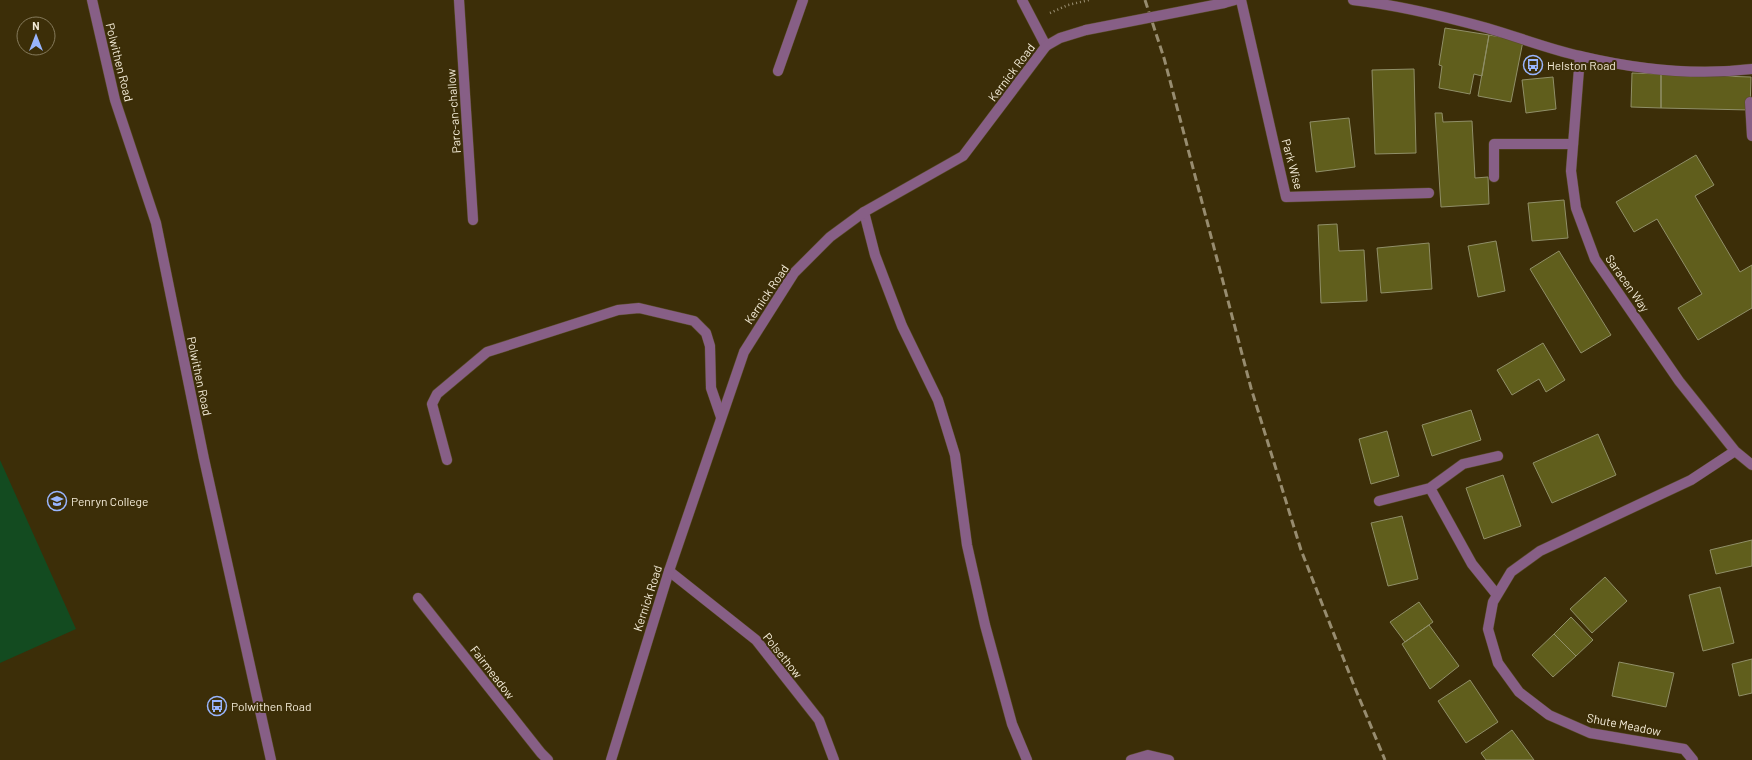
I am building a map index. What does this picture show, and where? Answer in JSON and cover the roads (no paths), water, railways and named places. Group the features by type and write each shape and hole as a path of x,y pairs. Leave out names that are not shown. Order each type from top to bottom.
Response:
{"street":[{"name":"Polwithen Road","path":"92,0 115,100 156,223 204,459 270,760"},
{"name":"Parc-an-challow","path":"459,0 473,220"},
{"path":"778,71 803,0"},
{"path":"1022,0 1046,46"},
{"name":"Kernick Road","path":"611,760 669,571 744,352 794,273 830,237 864,212 963,156 1046,46 1060,38 1086,30 1235,0"},
{"name":"Park Wise","path":"1241,0 1286,198 1429,193"},
{"path":"1353,0 1386,4 1478,26 1580,56 1645,67 1681,71 1752,69"},
{"name":"Saracen Way","path":"1580,56 1571,171 1576,208 1595,260 1679,381 1735,451 1752,465"},
{"path":"1750,102 1752,136"},
{"path":"1494,177 1494,144 1573,144"},
{"path":"864,212 875,255 888,291 902,326 938,400 955,455 967,545 984,625 1012,724 1027,760"},
{"path":"447,460 432,404 437,394 487,352 618,310 639,308 674,315 694,321 706,333 710,346 711,388 721,417"},
{"name":"Shute Meadow","path":"1693,760 1684,749 1590,733 1549,715 1519,692 1498,663 1488,629 1493,602 1511,572 1540,551 1691,480 1735,451"},
{"path":"1379,501 1430,488 1463,464 1498,456"},
{"path":"1430,488 1472,564 1497,595"},
{"name":"Polsethow","path":"669,571 756,640 819,720 834,760"},
{"name":"Fairmeadow","path":"418,598 548,760"},
{"path":"1131,760 1148,755 1169,760"}],"railway":[{"path":"1145,0 1164,58 1251,388 1301,550 1385,760"}],"place":[{"name":"Helston Road","path":"1533,65"},
{"name":"Penryn College","path":"57,501"},
{"name":"Polwithen Road","path":"217,706"}]}
